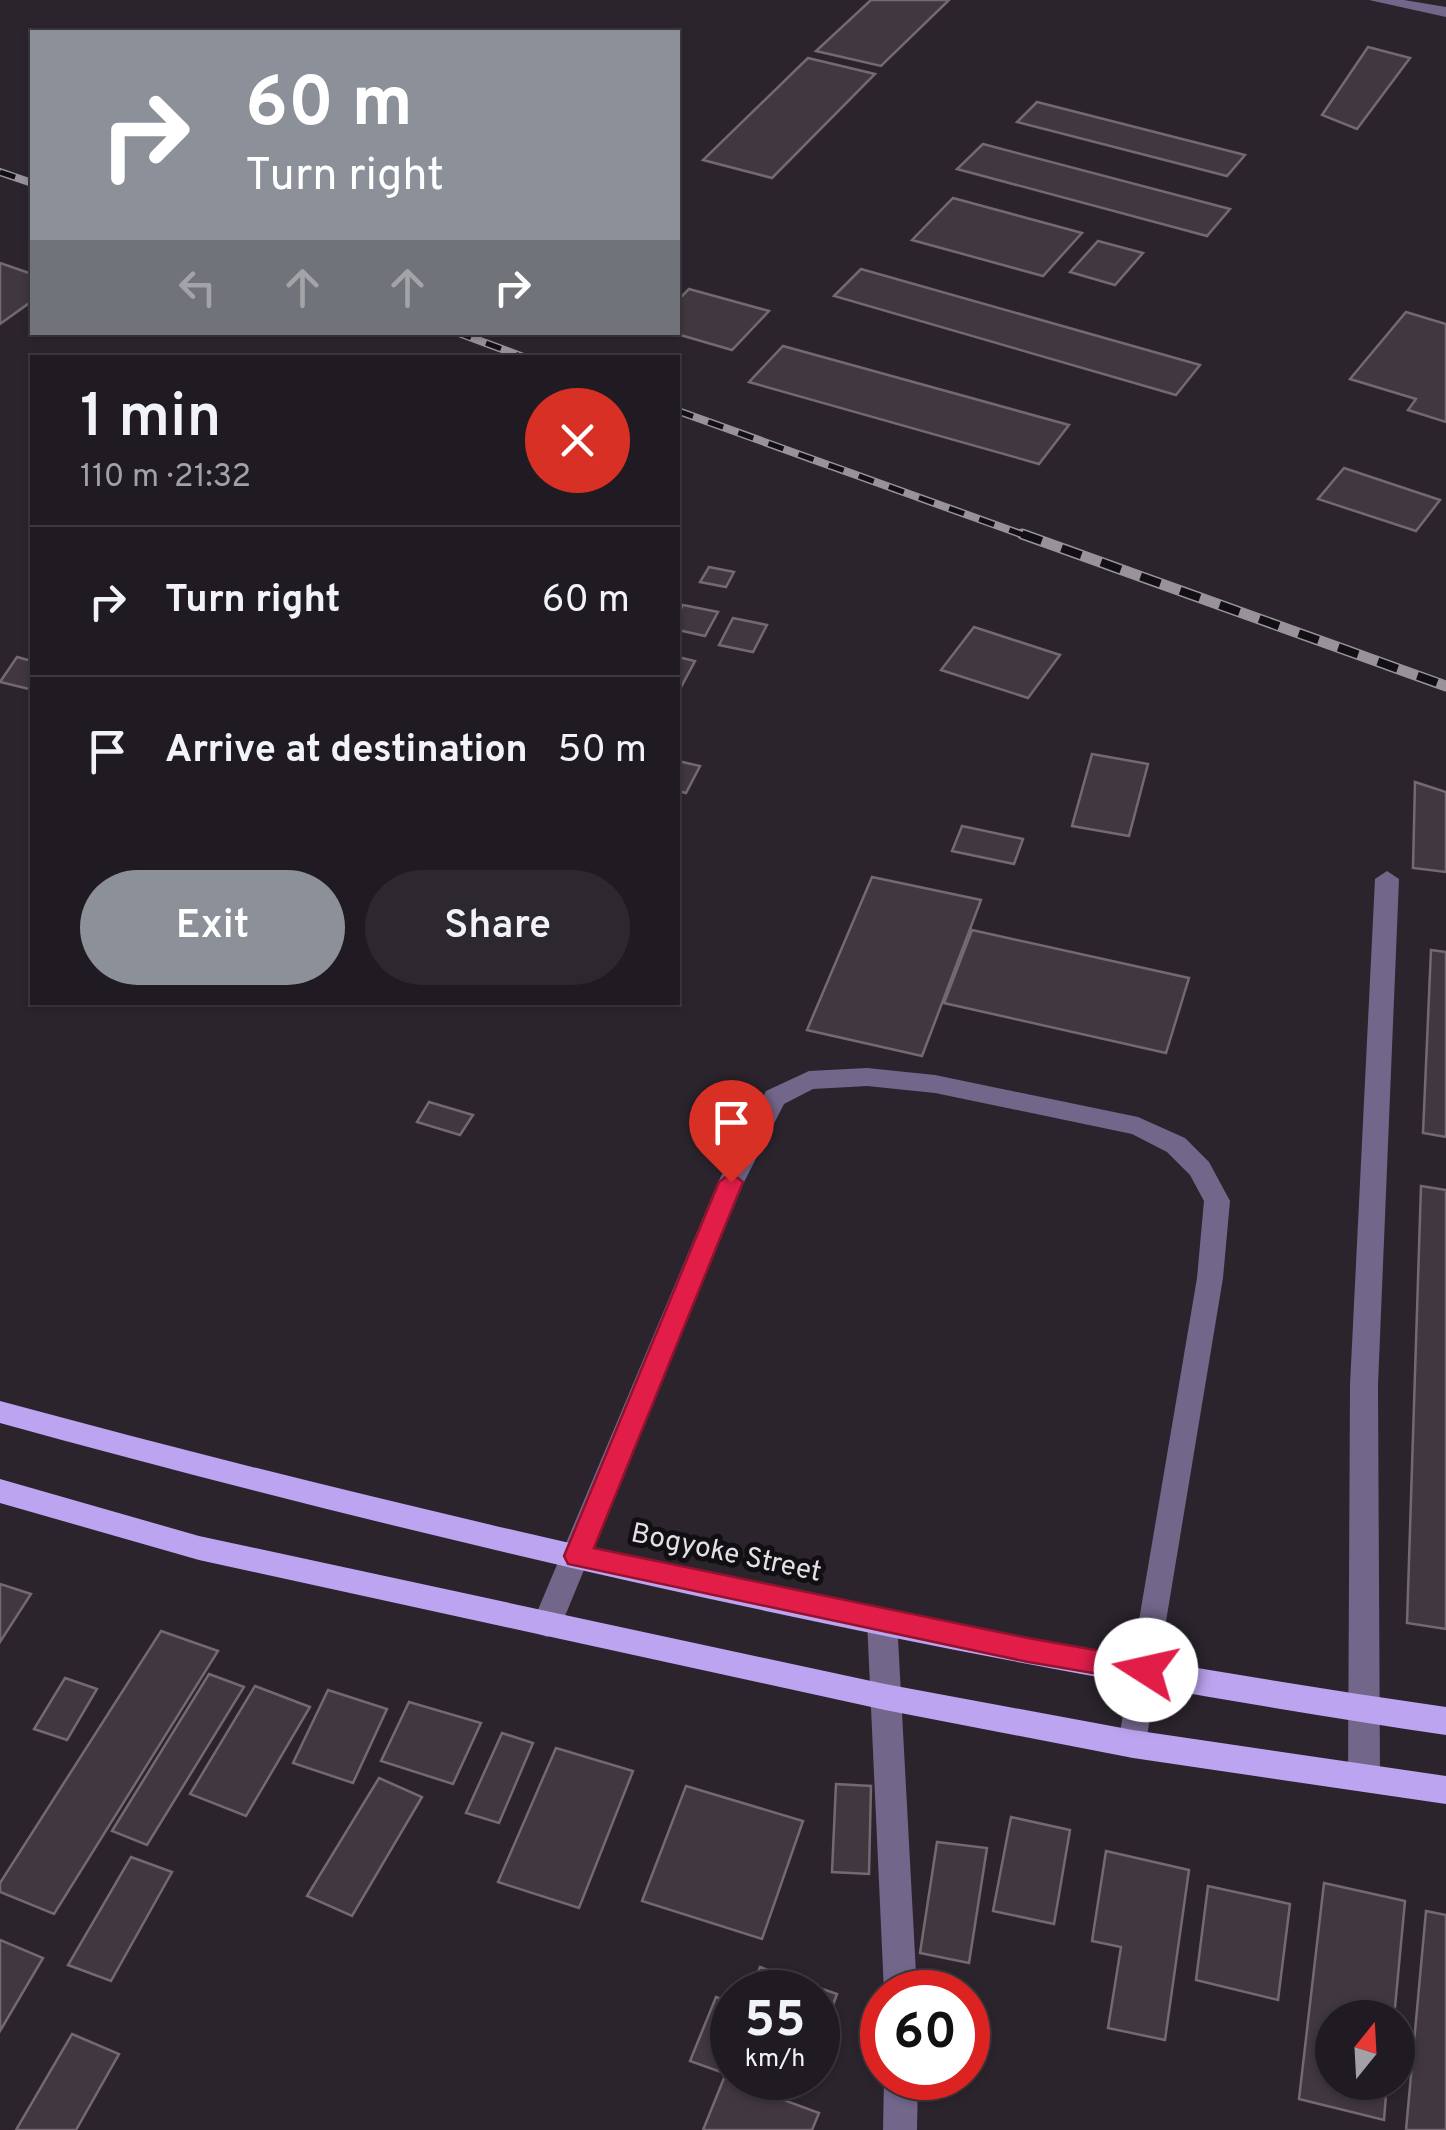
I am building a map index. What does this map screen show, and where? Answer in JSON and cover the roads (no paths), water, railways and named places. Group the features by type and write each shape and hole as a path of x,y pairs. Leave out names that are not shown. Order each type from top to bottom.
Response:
{"main road":[{"name":"Bogyoke Street","path":"0,1412 207,1470 578,1556 882,1620 1362,1710 1446,1721"},
{"path":"0,1491 199,1548 884,1697 1133,1744 1446,1790"}],"street":[{"path":"1377,0 1446,12"},
{"path":"1364,1778 1364,1384 1387,880"},
{"path":"547,1624 731,1182 775,1098 809,1080 867,1077 935,1084 1022,1100 1138,1126 1176,1145 1200,1169 1217,1200 1210,1278 1133,1744"},
{"path":"882,1620 900,1970"},
{"path":"900,2130 901,2100"}],"railway":[{"path":"0,172 30,182"},
{"path":"464,335 518,355"},
{"path":"680,412 1029,537"},
{"path":"1022,534 1446,686"}]}
